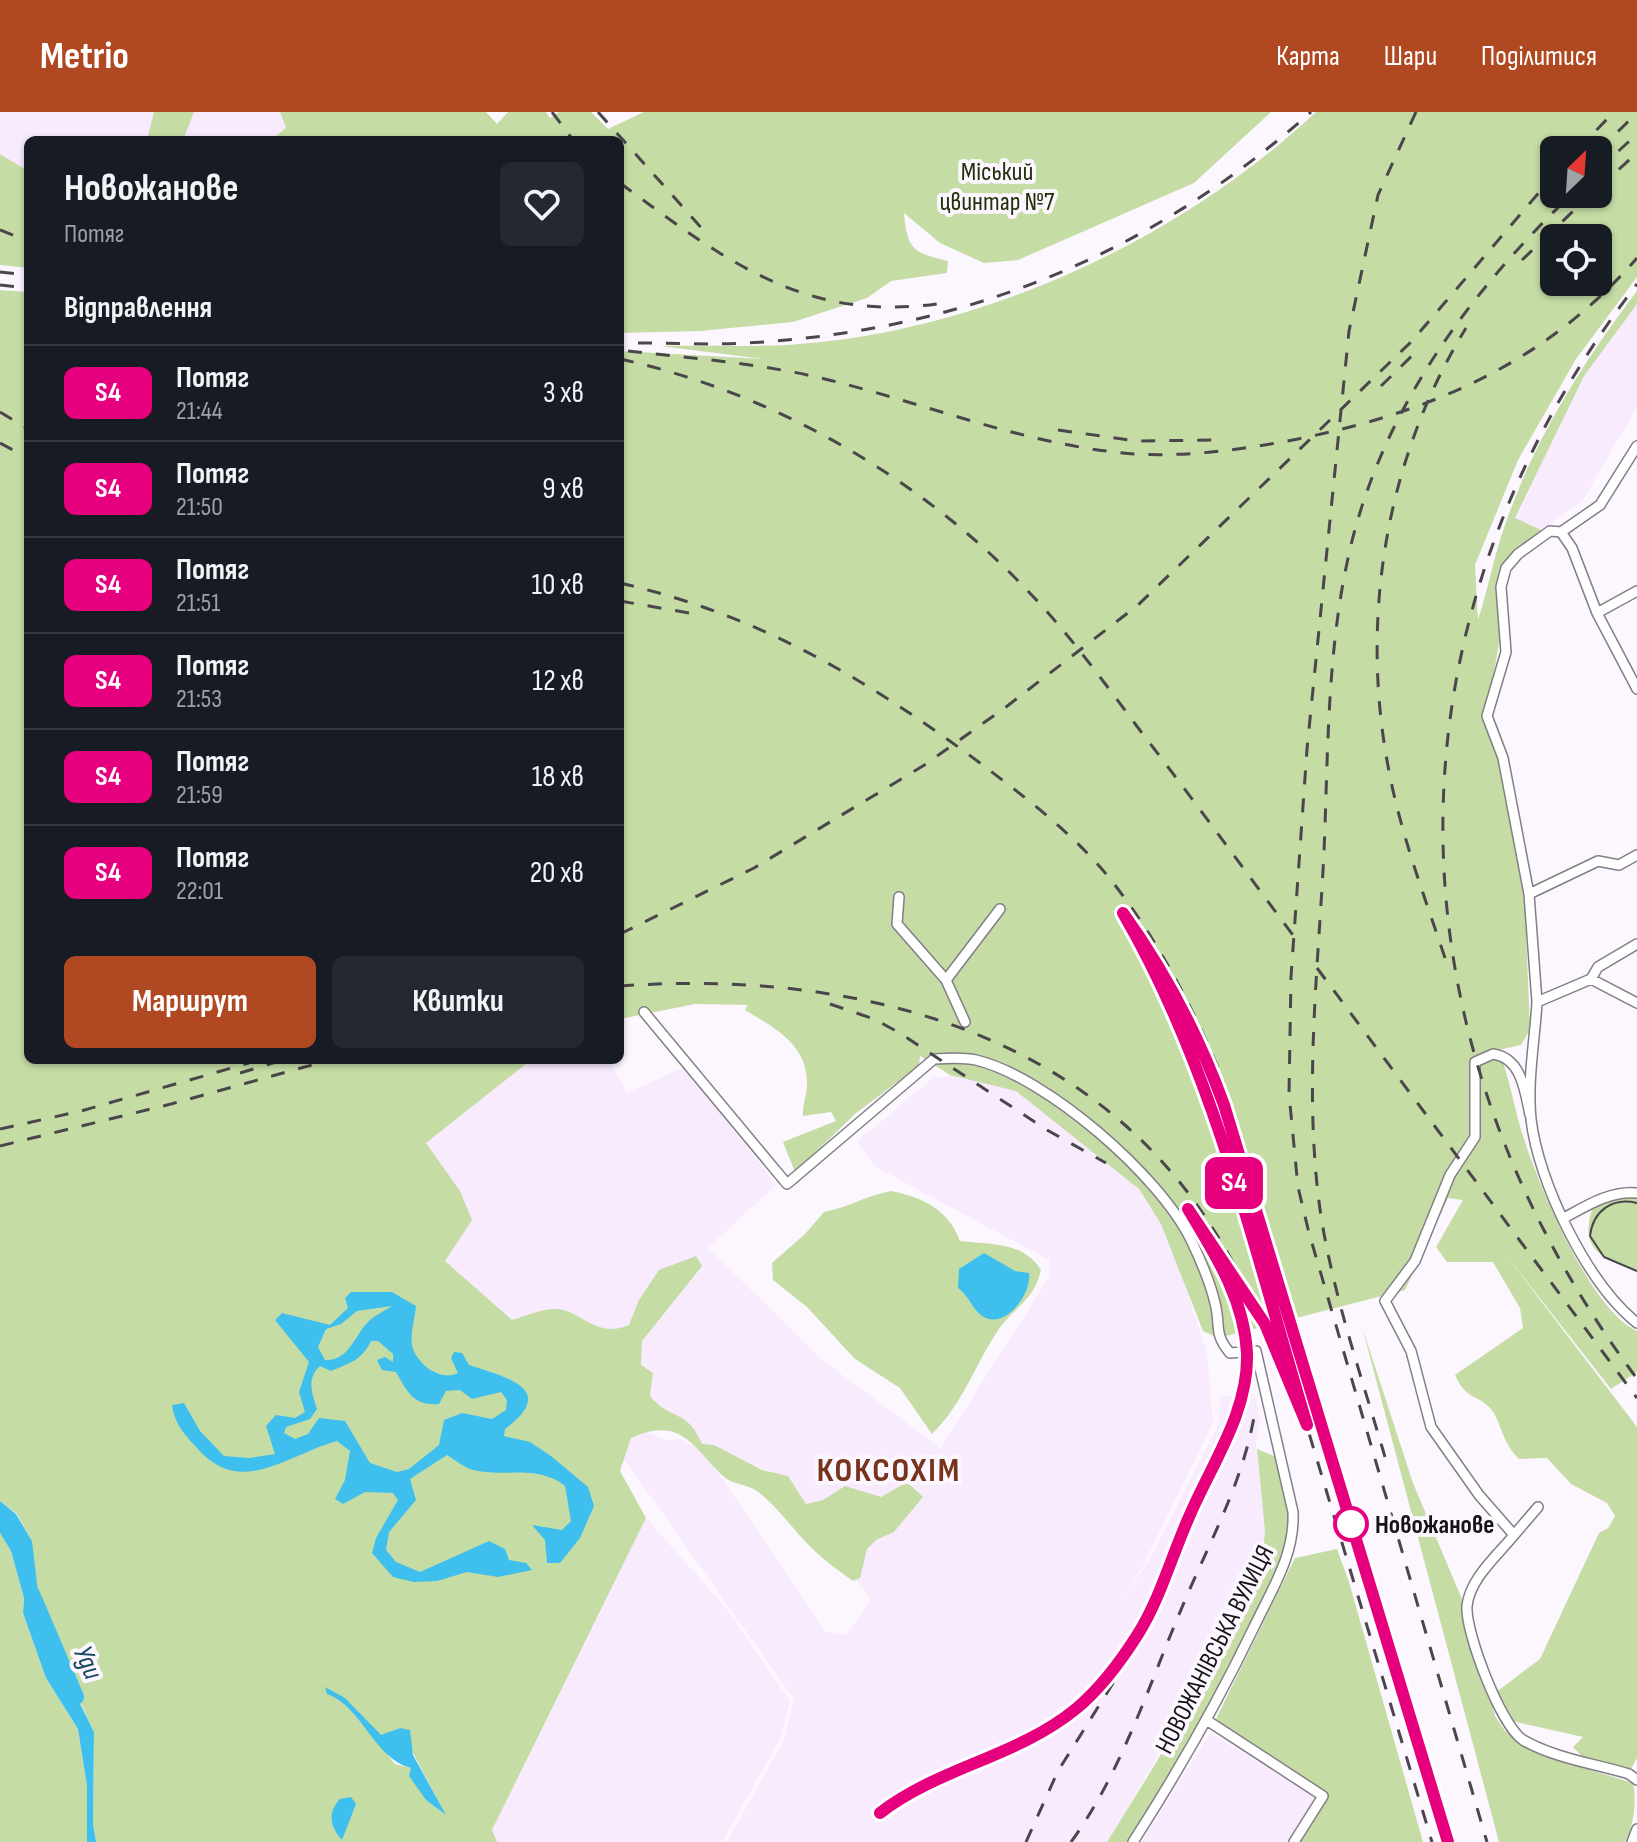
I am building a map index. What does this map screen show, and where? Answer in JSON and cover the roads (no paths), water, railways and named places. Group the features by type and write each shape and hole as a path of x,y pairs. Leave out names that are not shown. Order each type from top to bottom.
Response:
{"street":[{"path":"1530,1115 1537,1002 1529,894 1503,758 1487,716 1506,652 1501,587 1506,568 1518,554 1550,531 1561,532 1600,505 1637,446"},
{"path":"1561,532 1572,548 1597,613 1637,689"},
{"path":"1597,613 1637,591"},
{"path":"1529,894 1598,861 1619,865 1637,855"},
{"path":"899,897 897,924 946,980 965,1022"},
{"path":"946,980 1000,909"},
{"path":"1537,1002 1591,979 1598,967 1637,944"},
{"path":"1591,979 1637,1003"},
{"name":"НОВОЖАНІВСЬКА ВУЛИЦЯ","path":"644,1012 787,1184 934,1059 974,1059 1023,1080 1112,1144 1140,1170 1190,1237 1208,1276 1216,1307 1218,1338 1230,1353 1256,1351 1293,1512 1294,1534 1284,1567 1208,1721 1133,1842"},
{"path":"1514,1535 1479,1495 1431,1427 1411,1351 1385,1301 1415,1261 1450,1175 1475,1137 1475,1062 1495,1054 1512,1063 1521,1078 1542,1170 1564,1218 1605,1291 1637,1323"},
{"path":"1564,1218 1591,1207 1611,1194 1637,1193"},
{"path":"1538,1507 1475,1583 1467,1606 1473,1642 1508,1724 1522,1739 1629,1774 1637,1780"},
{"path":"1208,1721 1323,1796 1294,1842"},
{"path":"1632,1842 1637,1829"}],"water":[{"path":"984,1253 1015,1271 1029,1273 1022,1300 1008,1315 999,1319 982,1316 958,1288 959,1269"},
{"path":"351,1292 392,1292 416,1306 412,1346 430,1370 444,1375 458,1373 451,1358 454,1352 462,1353 469,1365 521,1386 527,1394 528,1403 521,1415 505,1429 504,1436 530,1442 551,1456 588,1487 594,1506 580,1538 560,1563 547,1563 545,1540 532,1525 562,1530 571,1521 565,1486 554,1479 531,1473 482,1472 467,1468 447,1455 410,1479 416,1500 389,1532 386,1550 396,1562 420,1572 489,1541 505,1549 509,1560 526,1563 532,1570 498,1577 467,1572 437,1581 414,1582 393,1577 372,1553 376,1538 398,1500 393,1493 365,1492 343,1504 335,1499 345,1480 350,1451 337,1441 282,1463 247,1472 229,1470 213,1462 187,1437 177,1423 172,1405 184,1403 200,1431 224,1456 250,1458 275,1454 266,1426 276,1415 295,1418 305,1412 299,1392 309,1362 275,1320 282,1313 330,1325 348,1308 345,1298","holes":["392,1306 369,1321 346,1352 325,1360 318,1347 326,1329 341,1324 357,1311","371,1341 378,1341 393,1354 393,1362 385,1357 377,1360 382,1370 396,1372 408,1392 423,1403 439,1404 446,1391 460,1390 472,1399 501,1392 507,1400 506,1410 492,1419 462,1413 444,1420 439,1445 409,1469 397,1472 370,1463 345,1421 319,1418 308,1434 295,1439 284,1433 286,1427 310,1419 317,1409 312,1381 320,1366 331,1371 350,1363 364,1353"]},
{"path":"0,1501 16,1514 32,1541 42,1626 94,1732 93,1824 96,1842 87,1842 87,1786 78,1729 46,1678 23,1613 24,1598 11,1551 0,1533"},
{"path":"325,1687 345,1698 381,1735 400,1728 410,1730 413,1755 446,1815 426,1800 409,1776 411,1768 387,1754 350,1709 327,1694"},
{"path":"351,1797 356,1804 342,1840 333,1825 333,1809 340,1799"}],"waterway":[{"name":"Уди","path":"32,1594 76,1697"}],"tram line":[{"path":"1637,1203 1620,1202 1605,1208 1595,1219 1590,1236 1604,1257 1637,1271"}],"railway":[{"path":"552,112 570,136"},
{"path":"598,112 619,136"},
{"path":"638,343 733,344 827,336 903,322 978,303 1049,277 1118,245 1185,207 1249,163 1311,112"},
{"path":"1416,112 1378,195 1349,331 1307,749 1291,977 1289,1094 1298,1187 1309,1233 1487,1842"},
{"path":"1591,136 1614,112"},
{"path":"1612,137 1637,113"},
{"path":"1612,157 1637,134"},
{"path":"624,141 706,233"},
{"path":"1612,175 1637,153"},
{"path":"624,186 734,262 812,296 854,305 899,307 949,302"},
{"path":"624,932 754,868 926,764 1138,605 1412,341 1540,191"},
{"path":"1385,1457 1333,1277 1321,1216 1313,1125 1312,1080 1330,707 1340,598 1361,509 1380,458 1404,408 1431,361 1463,316 1497,273 1558,208"},
{"path":"1522,260 1576,208"},
{"path":"0,230 24,239"},
{"path":"628,351 811,376 1022,435 1098,450 1156,455 1217,451 1278,443 1347,428 1440,398 1525,354 1564,327 1602,295 1637,258"},
{"path":"0,272 24,275"},
{"path":"1635,1376 1551,1245 1491,1108 1455,969 1443,829 1455,688 1491,550 1552,414 1637,284"},
{"path":"0,285 24,288"},
{"path":"1445,958 1393,791 1380,710 1377,653 1379,596 1386,540 1399,484 1416,430 1466,328"},
{"path":"1381,386 1421,347"},
{"path":"624,360 732,393 786,416 890,475 983,547 1040,604 1084,657 1298,942"},
{"path":"0,412 24,427"},
{"path":"1058,430 1137,441 1217,440"},
{"path":"0,443 24,456"},
{"path":"624,584 671,596 765,632 896,704 980,763 1066,832 1097,863 1144,926 1186,998 1221,1075 1455,1842"},
{"path":"624,602 695,614"},
{"path":"1135,933 1169,1003 1219,1134 1432,1842"},
{"path":"1317,968 1637,1398"},
{"path":"624,986 694,983 769,987 843,996 915,1013 984,1037 1050,1071 1111,1113 1182,1185 1227,1252 1276,1346"},
{"path":"830,1004 874,1019 898,1032 1047,1130 1106,1163"},
{"path":"0,1129 81,1111 246,1064"},
{"path":"240,1073 270,1064"},
{"path":"0,1146 316,1064"},
{"path":"880,1813 934,1783 1009,1752 1061,1719 1111,1670 1145,1616 1243,1394 1244,1347 1237,1307 1199,1227"},
{"path":"1071,1842 1105,1787 1133,1727 1233,1490 1254,1417"},
{"path":"1026,1842 1058,1771 1115,1680"}],"train":[{"name":"S4","path":"880,1813 899,1798 1024,1744 1076,1709 1111,1675 1140,1631 1243,1394 1247,1352 1238,1302 1188,1209 1265,1324 1281,1356 1307,1425 1219,1134 1169,1003 1145,949 1123,913 1178,999 1206,1056 1224,1105 1448,1842"}],"place":[{"name":"Новожанове","path":"1351,1524"}],"district":[{"name":"КОКСОХІМ","path":"889,1469"}],"park label":[{"name":"Міський цвинтар №7","path":"997,186"}]}
